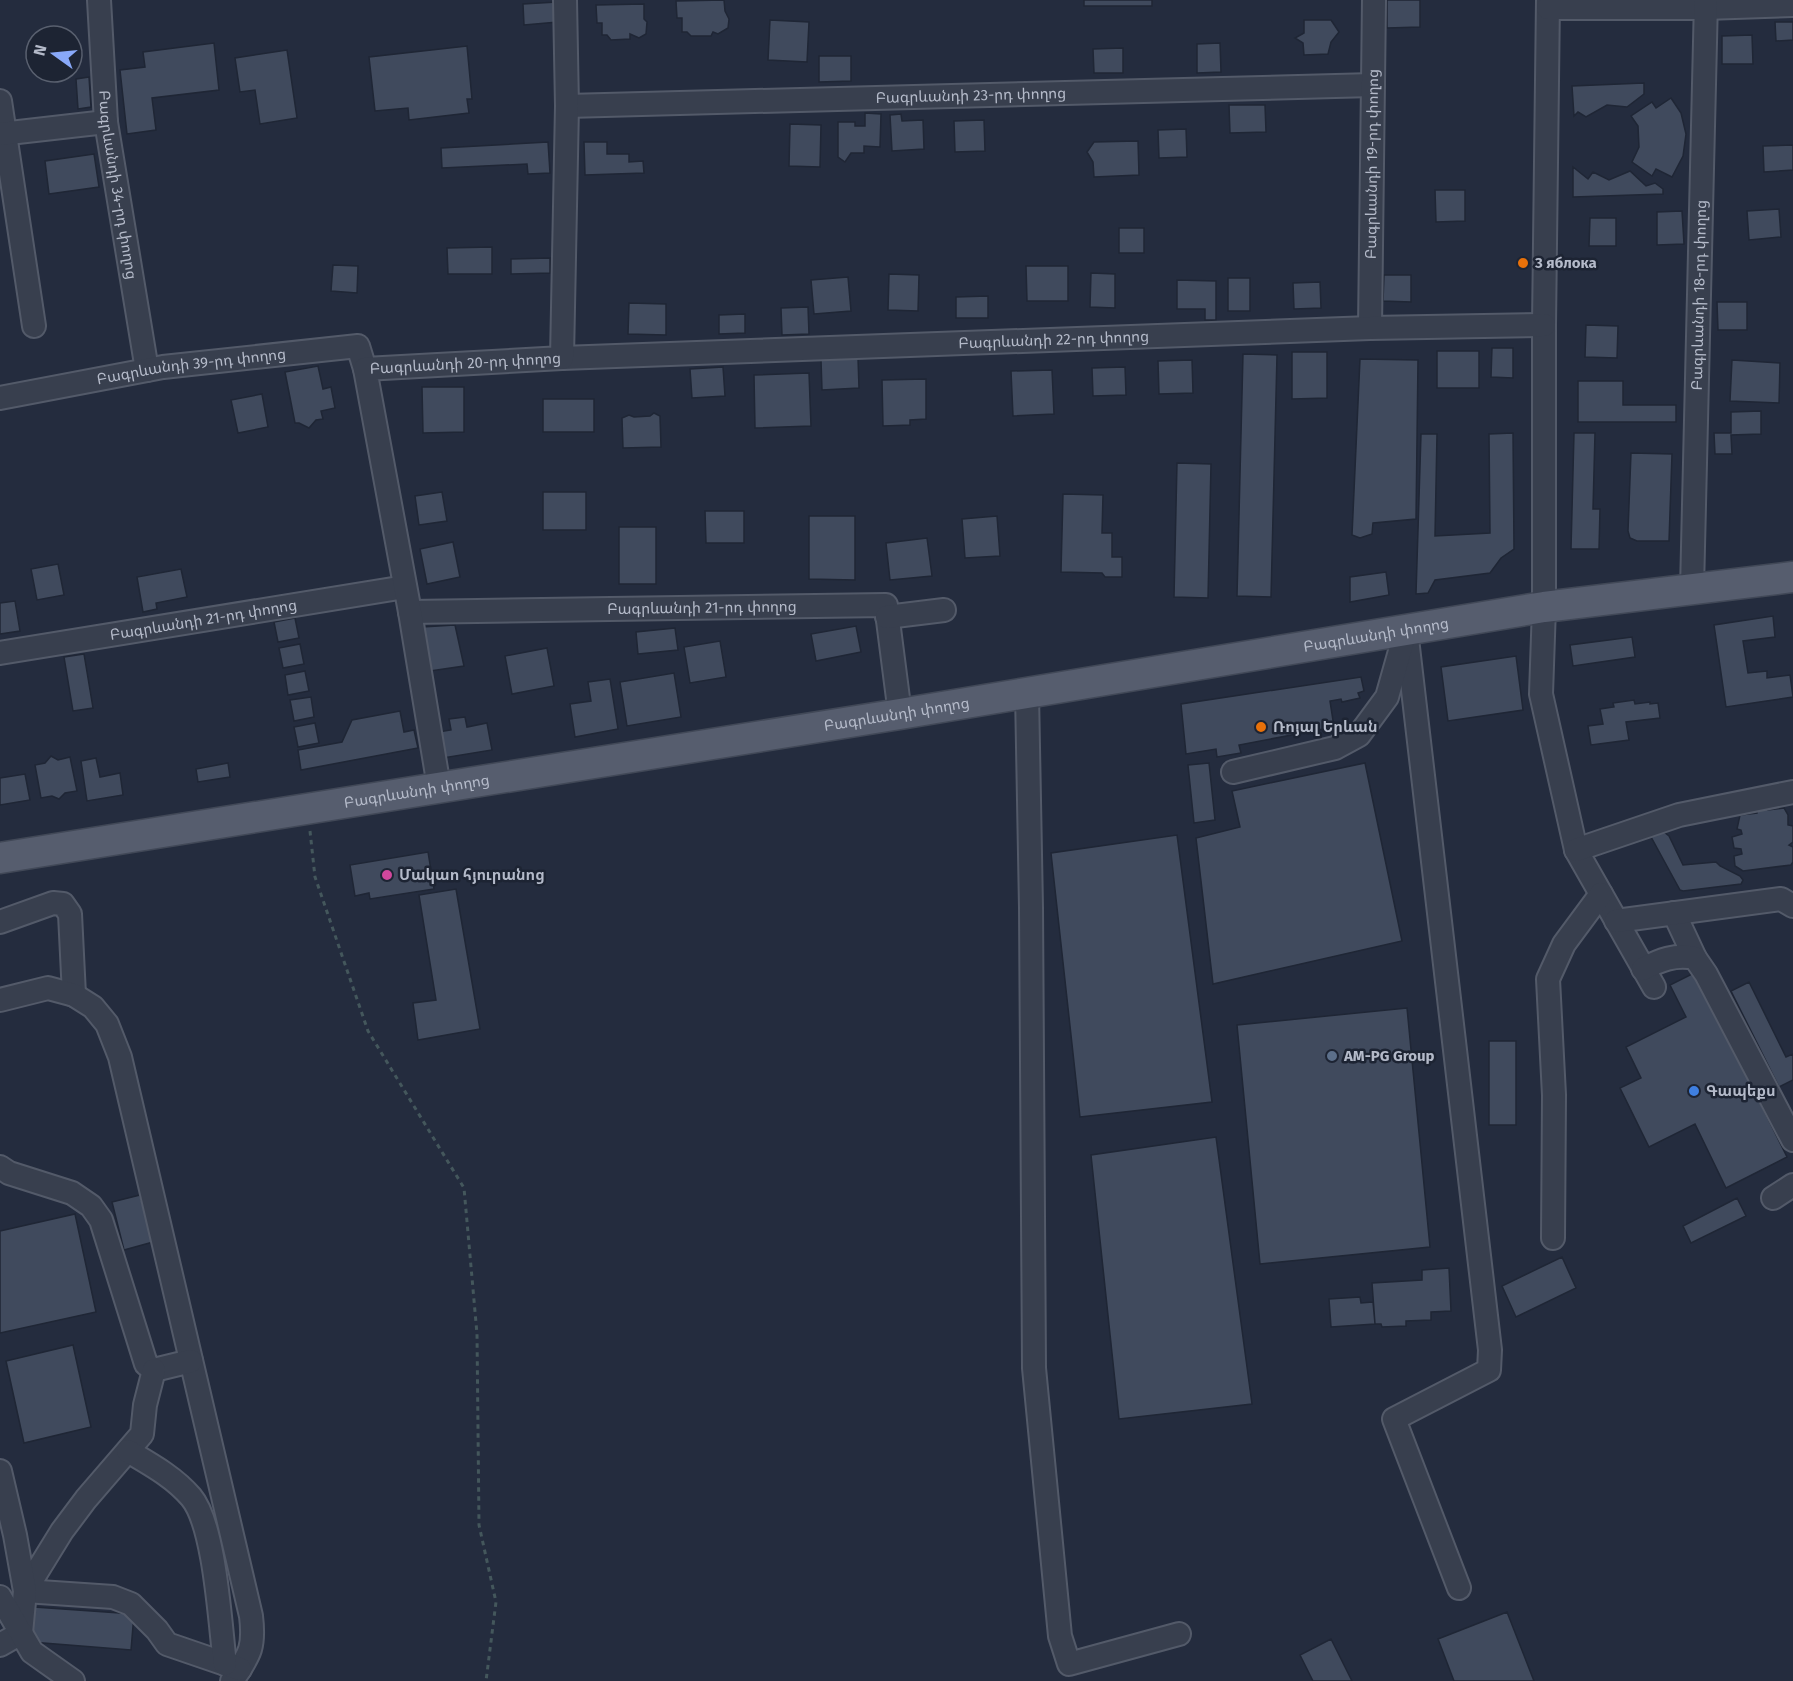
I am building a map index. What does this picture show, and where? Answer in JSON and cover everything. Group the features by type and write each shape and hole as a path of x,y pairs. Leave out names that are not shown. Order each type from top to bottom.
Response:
{"main road":[{"name":"Բագրևանդի փողոց","path":"0,858 900,714 1544,607 1793,577"}],"street":[{"name":"Բագրևանդի 34-րդ փողոց","path":"99,0 106,122 147,370"},
{"name":"Բագրևանդի 20-րդ փողոց","path":"439,787 410,612 365,369 562,358 567,106 565,0"},
{"name":"Բագրևանդի 19-րդ փողոց","path":"1370,328 1374,0"},
{"path":"1695,958 1684,955 1662,959 1648,978 1576,850 1541,694 1544,607 1544,325 1548,4 1793,5"},
{"name":"Բագրևանդի 18-րդ փողոց","path":"1692,589 1706,4"},
{"name":"Բագրևանդի 23-րդ փողոց","path":"567,106 1372,85"},
{"path":"0,101 2,133 34,326"},
{"path":"2,133 106,122"},
{"name":"Բագրևանդի 22-րդ փողոց","path":"562,358 1370,328 1544,325"},
{"name":"Բագրևանդի 39-րդ փողոց","path":"0,398 147,370 358,346 365,369"},
{"name":"Բագրևանդի 21-րդ փողոց","path":"0,653 405,587"},
{"name":"Բագրևանդի 21-րդ փողոց","path":"410,612 886,605 887,616"},
{"path":"900,714 887,616 944,610"},
{"path":"1233,772 1335,748 1359,735 1387,697 1392,672 1406,630"},
{"path":"1406,630 1490,1350 1489,1370 1394,1419 1459,1588"},
{"path":"1027,693 1034,1368 1060,1636 1069,1664 1179,1634"},
{"path":"1576,850 1679,815 1793,792"},
{"path":"1553,1238 1554,1095 1548,979 1563,944 1601,894"},
{"path":"1616,921 1781,899 1793,906"},
{"path":"0,922 52,903 63,904 70,914 74,995"},
{"path":"1674,913 1695,958 1706,974 1793,1140"},
{"path":"0,1000 48,988 74,995 93,1007 107,1024 120,1057 251,1616 254,1639 249,1654 232,1671"},
{"path":"0,1167 9,1173 72,1193 91,1206 101,1220 139,1349 146,1364 154,1370"},
{"path":"1773,1198 1793,1185"},
{"path":"154,1370 191,1361"},
{"path":"25,1592 62,1530 142,1434 145,1405 154,1370"},
{"path":"128,1450 174,1480 193,1498 211,1547 232,1671"},
{"path":"0,1471 25,1592 21,1633"},
{"path":"25,1592 113,1597 131,1604 157,1630 167,1644 232,1671"},
{"path":"0,1597 32,1652 73,1681"},
{"path":"0,1645 21,1633"}],"path":[{"path":"308,808 315,878 368,1031 464,1188 477,1334 479,1525 496,1602 486,1681"}],"building":[{"path":"724,0 725,11 729,19 728,28 718,34 713,32 711,36 691,36 687,32 682,32 682,18 677,18 676,1"},
{"path":"1084,0 1152,0 1152,6 1084,6"},
{"path":"1387,0 1420,0 1420,27 1387,28"},
{"path":"557,2 558,22 524,25 523,4"},
{"path":"644,4 646,34 639,38 630,34 630,39 611,40 607,35 602,35 602,23 597,23 596,5"},
{"path":"770,20 809,22 807,62 768,60"},
{"path":"1304,20 1331,20 1339,32 1331,42 1328,54 1304,55 1303,43 1295,38 1304,33"},
{"path":"1775,22 1793,22 1793,40 1776,41"},
{"path":"1752,35 1753,64 1722,64 1722,36"},
{"path":"214,43 219,90 152,98 156,130 127,134 120,70 145,67 143,52"},
{"path":"1220,43 1221,72 1197,73 1197,44"},
{"path":"467,46 472,99 467,99 469,113 409,120 408,108 375,111 369,57"},
{"path":"1123,48 1123,73 1094,73 1093,49"},
{"path":"287,50 297,118 260,124 255,90 240,92 235,58"},
{"path":"819,56 851,56 851,81 819,82"},
{"path":"89,77 91,107 78,109 76,84 84,84 84,78"},
{"path":"1644,83 1644,94 1627,107 1607,105 1586,117 1578,112 1574,116 1572,86"},
{"path":"1671,98 1681,113 1686,134 1683,156 1672,177 1656,169 1652,176 1632,162 1639,147 1638,126 1631,116 1652,102 1656,108"},
{"path":"1229,105 1265,105 1266,132 1230,133"},
{"path":"865,113 881,114 880,147 864,146 864,153 851,153 845,162 838,157 838,122 855,122 855,126 865,126"},
{"path":"901,114 902,121 923,120 924,149 892,151 890,115"},
{"path":"984,120 985,151 955,152 954,121"},
{"path":"790,124 821,125 820,167 789,166"},
{"path":"1186,129 1187,157 1159,158 1158,130"},
{"path":"1138,141 1139,175 1094,177 1093,162 1087,152 1094,142"},
{"path":"548,142 550,173 528,174 527,164 442,168 441,148"},
{"path":"584,142 607,142 607,154 629,154 629,162 643,161 644,173 585,175"},
{"path":"1793,145 1793,170 1764,172 1763,146"},
{"path":"94,154 99,187 49,194 45,161"},
{"path":"1573,167 1588,179 1593,172 1609,180 1630,171 1646,186 1655,183 1663,189 1663,194 1573,197"},
{"path":"1435,190 1465,190 1465,221 1436,222"},
{"path":"1779,209 1781,237 1749,240 1747,211"},
{"path":"1682,211 1684,244 1657,245 1657,212"},
{"path":"1590,218 1616,218 1616,246 1589,246"},
{"path":"1119,228 1144,228 1144,253 1119,253"},
{"path":"492,247 492,274 448,274 447,248"},
{"path":"550,258 550,273 511,274 511,259"},
{"path":"333,265 358,266 357,293 331,291"},
{"path":"1026,266 1068,266 1068,301 1027,301"},
{"path":"1091,273 1115,274 1115,308 1090,307"},
{"path":"889,274 919,275 918,311 888,310"},
{"path":"1384,275 1411,275 1411,302 1383,301"},
{"path":"848,277 851,311 814,314 811,280"},
{"path":"1228,278 1250,278 1250,311 1228,311"},
{"path":"1177,280 1216,281 1216,320 1205,320 1205,309 1177,309"},
{"path":"1320,282 1321,308 1294,309 1293,283"},
{"path":"988,296 988,318 956,318 956,297"},
{"path":"1717,302 1747,302 1747,330 1718,330"},
{"path":"629,303 666,304 666,335 628,334"},
{"path":"808,307 809,334 782,335 781,308"},
{"path":"745,314 745,333 719,334 719,315"},
{"path":"1586,325 1618,326 1617,358 1585,357"},
{"path":"1492,348 1513,348 1513,378 1491,377"},
{"path":"1437,351 1479,351 1479,388 1437,388"},
{"path":"1292,352 1327,352 1327,398 1292,399"},
{"path":"1243,354 1277,355 1271,597 1237,596"},
{"path":"858,358 859,388 822,390 821,360"},
{"path":"1360,359 1418,360 1416,519 1373,523 1372,534 1360,538 1352,535"},
{"path":"1192,360 1193,393 1159,394 1158,361"},
{"path":"1732,360 1780,363 1779,403 1730,401"},
{"path":"318,366 323,389 331,387 335,408 321,411 323,419 316,420 309,428 295,423 285,372"},
{"path":"723,367 725,396 692,398 690,369"},
{"path":"1125,367 1126,395 1093,396 1092,368"},
{"path":"1052,370 1054,414 1013,416 1011,371"},
{"path":"809,373 811,426 755,428 754,375"},
{"path":"926,379 926,419 910,420 910,425 883,426 882,380"},
{"path":"1578,381 1623,381 1623,405 1676,405 1676,422 1578,422"},
{"path":"422,387 464,387 464,432 423,433"},
{"path":"262,394 268,427 238,433 231,400"},
{"path":"543,399 594,399 594,432 543,432"},
{"path":"1761,411 1761,434 1731,435 1732,454 1715,454 1714,433 1731,433 1731,412"},
{"path":"654,413 660,416 661,447 623,448 622,418 629,415 650,416"},
{"path":"1513,433 1514,549 1501,558 1490,573 1435,580 1428,593 1416,594 1421,434 1437,434 1435,536 1490,533 1489,434"},
{"path":"1574,433 1595,433 1593,509 1600,509 1599,549 1571,549"},
{"path":"1631,453 1672,454 1669,541 1637,541 1630,538 1628,531"},
{"path":"1177,463 1211,464 1208,598 1174,597"},
{"path":"442,492 447,521 419,525 415,496"},
{"path":"543,492 586,492 586,530 543,530"},
{"path":"1063,494 1103,495 1102,533 1112,533 1112,557 1122,557 1122,577 1105,577 1102,573 1061,572"},
{"path":"705,511 744,511 744,543 706,543"},
{"path":"809,516 855,516 855,580 809,579"},
{"path":"997,516 1000,556 965,558 962,519"},
{"path":"619,527 656,527 656,584 619,584"},
{"path":"927,538 932,576 890,580 886,543"},
{"path":"453,542 460,577 427,584 420,549"},
{"path":"58,564 64,595 37,600 31,569"},
{"path":"181,569 187,597 156,603 157,609 143,612 137,577"},
{"path":"1386,572 1389,595 1350,602 1350,577"},
{"path":"15,601 20,631 0,634 0,603"},
{"path":"1773,616 1775,637 1743,641 1748,673 1767,671 1767,678 1790,675 1793,697 1726,707 1714,625"},
{"path":"295,618 299,638 278,642 274,622"},
{"path":"455,625 464,666 430,671 422,627"},
{"path":"856,626 861,652 816,661 811,634"},
{"path":"675,628 678,650 638,654 636,632"},
{"path":"1632,637 1635,657 1573,666 1570,645"},
{"path":"720,641 726,677 690,683 684,647"},
{"path":"300,644 304,664 283,668 279,648"},
{"path":"547,648 554,686 512,694 505,656"},
{"path":"84,654 93,708 73,711 64,657"},
{"path":"1516,656 1523,710 1448,721 1441,667"},
{"path":"305,671 309,691 288,695 285,675"},
{"path":"674,673 681,717 627,726 620,682"},
{"path":"1361,677 1364,691 1358,693 1360,698 1342,702 1341,699 1330,701 1334,727 1239,745 1241,753 1217,757 1216,749 1186,754 1181,704"},
{"path":"610,679 618,729 575,737 570,704 591,701 588,682"},
{"path":"311,697 314,717 294,721 290,700"},
{"path":"1634,700 1635,704 1658,703 1660,718 1626,722 1629,740 1591,745 1588,726 1603,724 1600,709 1614,707 1613,703"},
{"path":"400,711 404,732 414,730 418,748 301,770 298,750 342,742 352,720"},
{"path":"465,717 467,727 487,723 492,750 443,758 438,732 451,730 449,719"},
{"path":"315,723 319,743 298,747 294,727"},
{"path":"51,756 58,760 70,757 77,791 65,793 59,799 52,796 41,798 35,765 45,763"},
{"path":"96,758 100,777 120,773 123,795 87,801 81,761"},
{"path":"228,763 230,777 198,782 196,769"},
{"path":"1209,763 1215,820 1194,823 1188,765"},
{"path":"1365,763 1402,941 1213,984 1196,838 1240,827 1232,791"},
{"path":"25,774 30,800 0,805 0,778"},
{"path":"1768,807 1768,810 1784,808 1788,815 1788,825 1793,826 1793,842 1789,845 1793,847 1793,862 1791,865 1743,871 1735,866 1734,856 1742,854 1741,849 1734,848 1732,837 1742,834 1741,830 1737,829 1740,815 1757,813 1757,809"},
{"path":"1664,832 1669,836 1683,865 1716,862 1740,876 1743,880 1741,884 1680,890 1650,835"},
{"path":"1177,835 1212,1102 1080,1117 1051,853"},
{"path":"428,852 434,889 370,899 369,893 355,896 350,865"},
{"path":"456,889 480,1029 418,1040 413,1003 436,1000 419,895"},
{"path":"1696,972 1787,1157 1726,1188 1695,1124 1649,1147 1620,1088 1641,1078 1626,1047 1686,1017 1670,985"},
{"path":"1749,982 1786,1057 1793,1054 1793,1080 1779,1087 1731,991"},
{"path":"1407,1008 1430,1247 1260,1264 1237,1025"},
{"path":"1489,1041 1516,1041 1516,1125 1489,1125"},
{"path":"1216,1137 1252,1404 1119,1419 1091,1155"},
{"path":"140,1195 153,1242 124,1250 112,1202"},
{"path":"1737,1198 1746,1216 1691,1243 1683,1226"},
{"path":"75,1214 96,1312 0,1333 0,1231"},
{"path":"1562,1257 1576,1288 1516,1317 1502,1286"},
{"path":"1449,1268 1451,1311 1431,1312 1431,1320 1406,1321 1406,1326 1382,1327 1381,1324 1375,1324 1372,1283 1422,1280 1422,1270"},
{"path":"1360,1297 1361,1303 1373,1302 1375,1324 1331,1327 1329,1299"},
{"path":"73,1345 91,1427 24,1443 6,1361"},
{"path":"34,1607 134,1614 131,1650 31,1642"},
{"path":"1507,1612 1534,1681 1454,1681 1438,1639"},
{"path":"1331,1639 1352,1681 1313,1681 1300,1655"}],"place":[{"name":"3 яблока","path":"1523,263"},
{"name":"Ռոյալ Երևան","path":"1261,727"},
{"name":"Մակաո հյուրանոց","path":"387,875"},
{"name":"AM-PG Group","path":"1332,1056"},
{"name":"Գապեքս","path":"1694,1091"}]}
